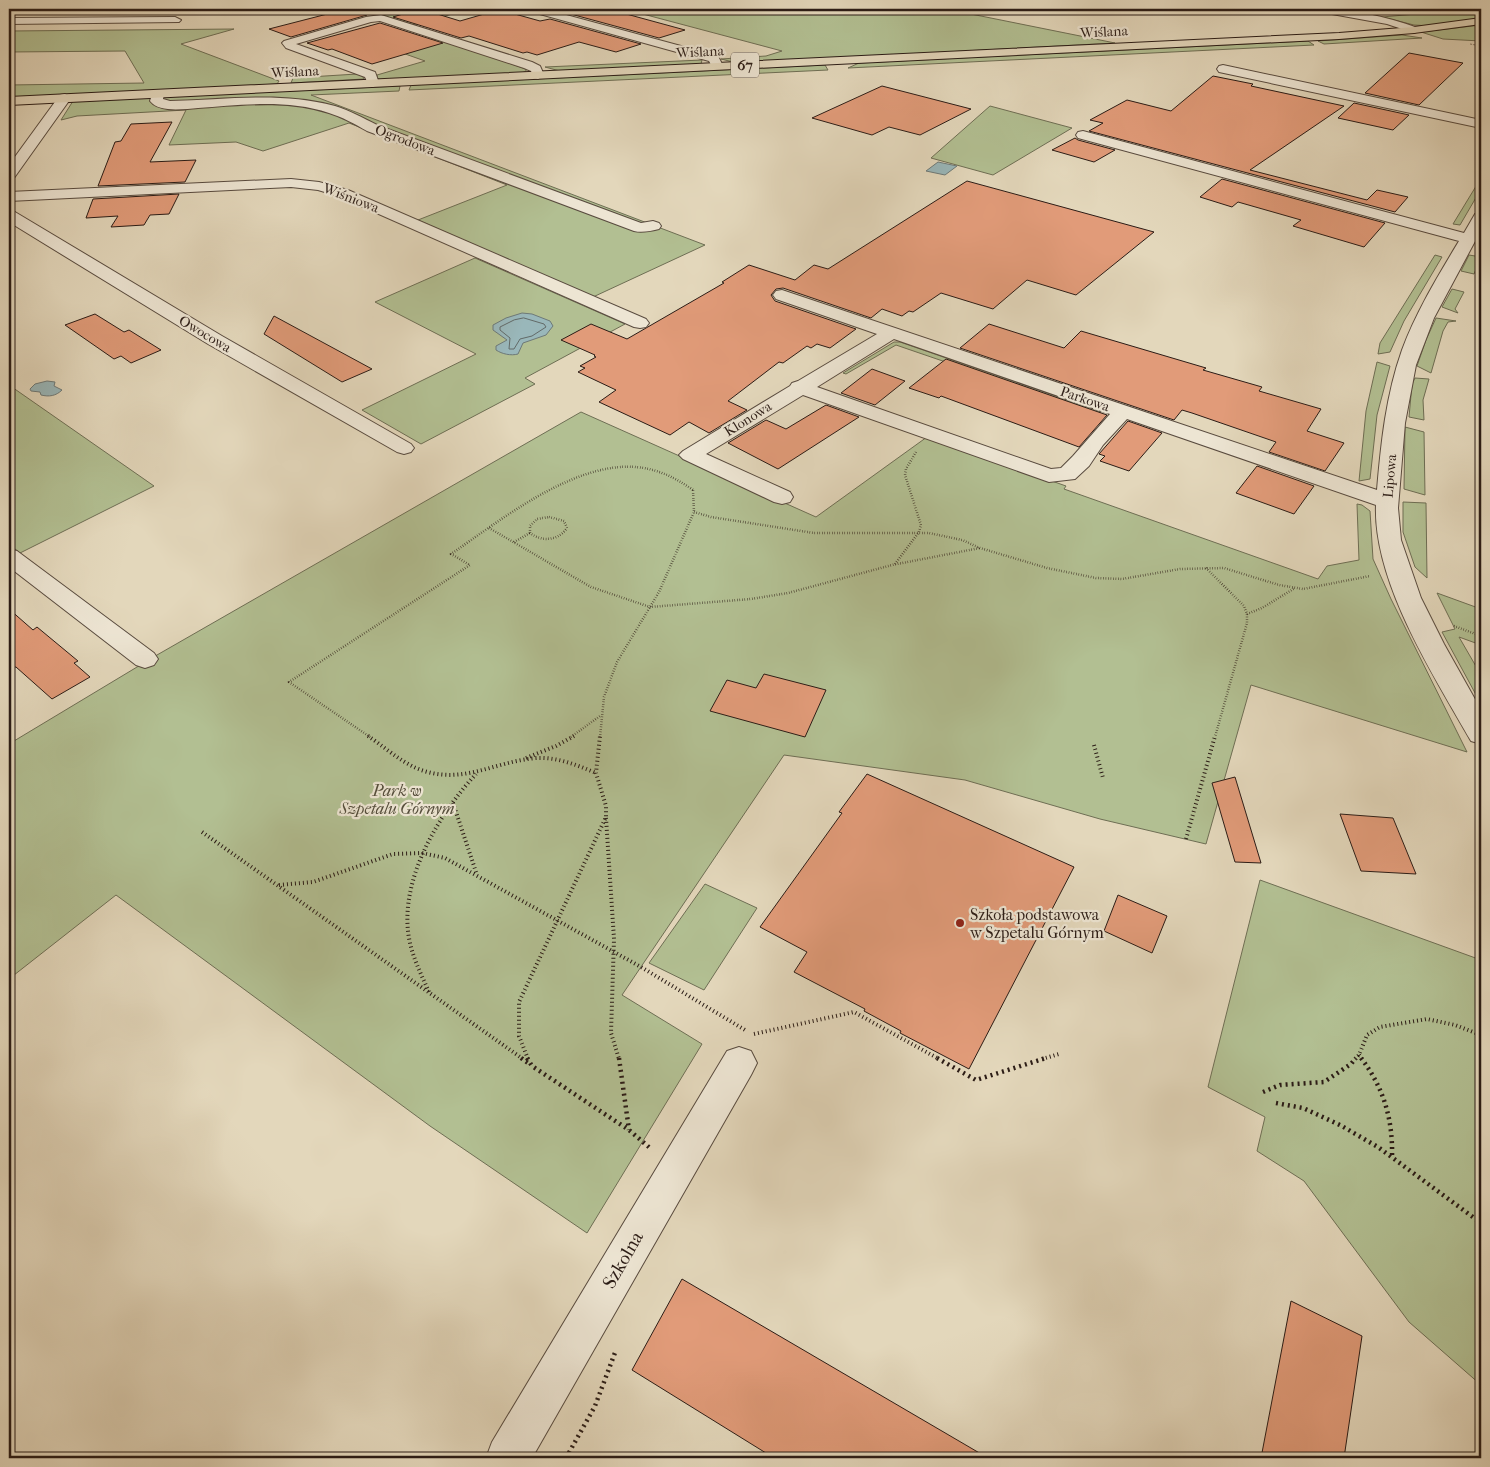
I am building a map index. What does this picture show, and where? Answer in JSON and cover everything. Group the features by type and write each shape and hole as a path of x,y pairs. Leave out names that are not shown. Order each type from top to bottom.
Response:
{"main road":[{"name":"Wiślana","path":"9,101 1339,36 1414,30 1481,21"}],"street":[{"path":"533,9 714,59 717,66"},
{"path":"1321,9 1389,22 1414,30"},
{"path":"373,83 371,75 290,46 288,43 370,19 381,18 528,65 536,69 538,75"},
{"path":"9,21 175,20"},
{"path":"1223,69 1481,124"},
{"name":"Ogrodowa","path":"158,94 156,101 169,105 277,102 329,109 372,128 640,228 653,226"},
{"path":"9,174 66,98"},
{"path":"1083,135 1469,238"},
{"name":"Wiśniowa","path":"9,197 263,184 319,186 350,196 640,323"},
{"name":"Owocowa","path":"9,215 215,340 404,448"},
{"name":"Lipowa","path":"1481,217 1428,311 1411,350 1399,398 1391,452 1387,501 1387,528 1400,576 1424,628 1481,734"},
{"name":"Parkowa","path":"782,295 1387,501"},
{"name":"Klonowa","path":"690,455 799,387 893,332"},
{"path":"799,387 1024,468 1057,476 1068,474 1123,412"},
{"path":"690,455 782,497"},
{"path":"9,556 145,659"},
{"name":"Szkolna","path":"508,1458 739,1062"}],"path":[{"path":"895,564 919,532 921,525 907,482 906,469 912,456 935,436"},
{"path":"629,1130 620,1061 612,1033 613,952 606,806 596,774 601,716 604,697 617,662 659,592 694,512 690,455"},
{"path":"601,716 569,740 518,761 477,773 455,776 435,775 415,768 289,682 470,566 451,554 522,507 560,486 607,469 628,467 652,470 679,480 693,490"},
{"path":"694,512 711,518 786,530 814,532 919,532 962,540 980,548 1047,568 1096,578 1122,578 1180,569 1224,568 1280,585 1312,589 1352,578 1400,576"},
{"path":"543,517 560,518 566,524 565,532 550,539 538,538 530,533 530,526 543,517"},
{"path":"489,528 590,587 650,607 752,599 788,593 895,564 980,548"},
{"path":"513,542 530,533"},
{"path":"1186,839 1247,623 1247,614 1244,606 1206,568"},
{"path":"1247,614 1262,608 1295,588"},
{"path":"1094,745 1103,778"},
{"path":"518,761 537,758 554,759 596,774"},
{"path":"429,993 412,952 407,924 413,885 422,853 459,792 477,773"},
{"path":"453,802 477,876"},
{"path":"532,1066 518,1040 517,1020 519,1002 606,817"},
{"path":"202,832 532,1066 629,1130 642,1143 679,1164"},
{"path":"279,885 313,882 393,854 422,853 445,858 557,919 752,1035 854,1012 976,1080 1059,1054"},
{"path":"1263,1092 1280,1084 1324,1082 1351,1064 1359,1055 1367,1036 1380,1027 1427,1019 1455,1025 1481,1035"},
{"path":"1359,1055 1372,1070 1383,1097 1392,1131 1392,1157"},
{"path":"1276,1103 1303,1108 1378,1147 1481,1223"}],"green space":[{"path":"362,9 443,9 456,13 413,25"},
{"path":"624,9 946,9 1115,43 737,63 721,59 766,56 782,51"},
{"path":"1461,10 1471,12 1481,10 1481,18 1432,26 1414,25 1382,17"},
{"path":"1481,25 1481,41 1443,39 1421,32"},
{"path":"234,29 181,44 279,81 277,84 9,99 9,85 144,83 125,51 9,52 9,31"},
{"path":"1402,35 1422,38 1324,44 1318,41"},
{"path":"437,38 526,69 526,71 522,73 378,80 377,75 425,61 394,50"},
{"path":"1308,41 1314,45 848,68 859,63"},
{"path":"702,60 701,64 560,71 545,67"},
{"path":"825,65 828,70 409,90 411,85"},
{"path":"362,75 364,79 291,83 293,78"},
{"path":"400,86 399,91 311,95 705,245 593,297 418,220 507,185 349,123 263,151 236,142 169,145 186,110 77,116 61,120 73,101"},
{"path":"990,106 1072,128 993,175 931,158"},
{"path":"1481,178 1481,189 1460,225 1453,224"},
{"path":"1435,255 1442,257 1404,321 1390,352 1378,354 1380,343"},
{"path":"1469,255 1481,257 1474,274 1461,271"},
{"path":"475,258 625,324 525,378 535,384 421,444 362,410 476,354 375,302"},
{"path":"1452,289 1464,292 1455,309 1458,313 1442,307"},
{"path":"1436,318 1456,321 1448,322 1443,331 1431,373 1417,366"},
{"path":"894,342 900,342 1099,411 1103,416 896,345 846,374 843,373"},
{"path":"1377,362 1390,366 1377,415 1370,479 1359,481 1366,411"},
{"path":"1415,378 1429,379 1423,400 1424,420 1409,417 1412,384"},
{"path":"9,385 154,486 20,553 9,544"},
{"name":"Park w Szpetalu Górnym","path":"581,412 816,517 927,437 1066,486 1064,489 1318,579 1327,566 1359,560 1357,504 1362,505 1370,511 1373,559 1467,752 1251,685 1206,844 1100,819 965,780 784,755 622,995 702,1044 587,1233 430,1126 116,895 9,979 9,744 157,655"},
{"path":"1405,427 1424,432 1425,495 1404,489"},
{"path":"1403,502 1426,503 1427,578 1415,567 1403,532"},
{"path":"1437,593 1481,609 1481,645 1459,637 1481,675 1481,704 1442,632 1455,629"},
{"path":"1260,880 1481,960 1481,1385 1409,1322 1304,1181 1257,1151 1265,1117 1208,1087"},
{"path":"705,884 757,908 704,990 649,963"}],"water":[{"path":"938,162 957,166 945,175 926,171"},
{"path":"522,313 532,314 550,321 553,326 546,335 523,343 518,354 501,353 496,350 496,346 507,340 493,330 493,325"},
{"path":"47,381 55,382 54,386 62,390 50,396 31,391 30,389 35,384"}],"building":[{"path":"583,9 608,9 685,30 659,38 567,13"},
{"path":"416,10 426,14 431,12 460,21 498,10 540,21 550,19 641,44 616,52 579,42 537,55 527,52 523,53 469,36 461,38 393,17"},
{"path":"339,11 345,13 352,11 367,15 291,37 269,29"},
{"path":"380,23 443,43 372,64 332,49 328,50 307,43"},
{"path":"1409,53 1463,63 1419,105 1365,93"},
{"path":"1213,76 1344,106 1250,170 1367,200 1377,190 1408,197 1395,212 1089,131 1103,123 1090,120 1127,100 1171,111"},
{"path":"882,86 971,109 920,135 889,127 872,135 812,118"},
{"path":"1354,103 1409,115 1393,130 1338,118"},
{"path":"172,122 150,162 196,160 185,182 98,186 115,142 121,141 131,124"},
{"path":"1075,138 1115,150 1094,162 1052,150"},
{"path":"1222,179 1385,223 1364,247 1293,226 1301,220 1238,202 1232,207 1200,197"},
{"path":"967,181 1154,232 1076,295 1027,280 993,309 941,293 913,312 909,311 902,316 882,309 871,318 783,288 776,289 771,295 775,301 856,329 830,348 817,344 811,348 807,346 783,363 779,362 728,401 747,410 709,433 689,422 670,435 599,402 616,390 578,372 585,368 580,366 596,357 595,355 561,340 591,324 627,339 724,283 722,282 749,265 795,280 814,265 828,269"},
{"path":"179,194 169,214 150,215 144,225 111,227 118,216 86,218 93,199"},
{"path":"95,314 124,332 129,330 161,350 131,363 121,356 114,359 65,325"},
{"path":"274,316 372,369 342,382 264,334"},
{"path":"989,324 1064,348 1081,331 1206,368 1203,370 1262,387 1259,391 1321,409 1307,431 1344,443 1325,471 1269,452 1276,442 1192,413 1182,410 1174,420 960,348"},
{"path":"946,359 1107,415 1079,447 941,396 939,398 909,388"},
{"path":"872,369 905,381 875,405 841,393"},
{"path":"826,405 859,417 778,469 728,443 766,420 786,429"},
{"path":"1128,421 1162,433 1129,471 1100,461 1105,456 1099,454"},
{"path":"1257,466 1314,486 1294,514 1236,493"},
{"path":"9,609 33,630 37,627 78,661 74,663 90,677 52,699 16,667 9,667"},
{"path":"764,674 826,690 805,737 710,711 727,680 756,688"},
{"path":"867,774 1074,867 969,1069 900,1033 901,1031 864,1011 865,1009 794,972 807,952 760,927 842,813 839,812"},
{"path":"1235,777 1261,863 1235,862 1212,783"},
{"path":"1340,814 1393,818 1416,874 1361,871"},
{"path":"1118,895 1167,916 1152,953 1104,931"},
{"path":"682,1279 988,1458 774,1458 632,1370"},
{"path":"1291,1301 1362,1336 1344,1458 1261,1458"}],"place":[{"name":"Szkoła podstawowa w Szpetalu Górnym","path":"960,923"}]}
